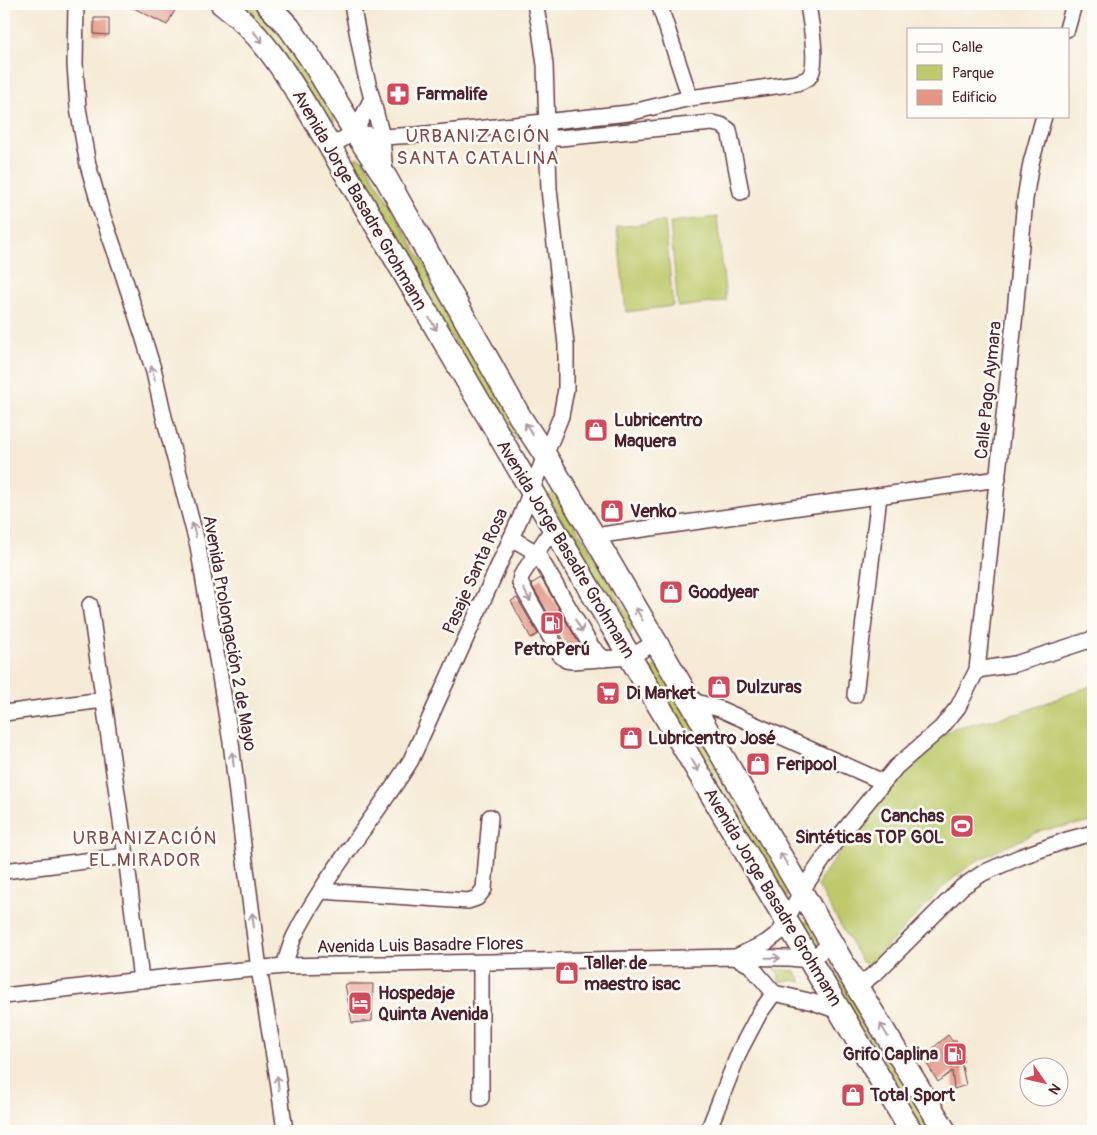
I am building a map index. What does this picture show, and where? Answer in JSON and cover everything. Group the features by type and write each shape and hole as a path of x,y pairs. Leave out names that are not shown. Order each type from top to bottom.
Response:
{"highway":[{"name":"Avenida Jorge Basadre Grohmann","path":"222,4 251,29 292,83 553,528 911,1131"},
{"name":"Avenida Jorge Basadre Grohmann","path":"267,4 289,27 386,178 520,417 594,536 832,943 945,1131"}],"street":[{"name":"Avenida Prolongación 2 de Mayo","path":"76,4 75,64 78,108 88,165 102,214 146,345 198,546 231,742 259,969 277,1073 284,1131"},
{"path":"352,4 364,68 382,137 386,178"},
{"name":"Pasaje Santa Rosa","path":"284,966 294,938 321,891 392,791 411,760 511,538 561,416 566,389 566,344 548,189 545,65 535,4"},
{"path":"659,4 690,98"},
{"path":"355,132 382,137 417,136 629,113 690,98 798,83 807,79 811,74 815,61 808,4"},
{"path":"1067,28 1074,4"},
{"path":"329,146 355,132 372,98"},
{"name":"Calle Pago Aymara","path":"978,670 1015,313 1024,198 1043,118"},
{"path":"546,138 712,123 721,125 729,130 741,192"},
{"path":"594,536 998,479"},
{"path":"855,695 879,496"},
{"path":"553,528 521,576 520,582 561,656 566,660 572,661 630,657 656,642"},
{"path":"511,538 537,553 591,646 604,659"},
{"path":"90,605 142,980"},
{"path":"736,957 767,942 780,932 802,890 838,838 896,766 941,728 958,707 978,670 1015,664 1093,640"},
{"path":"4,713 103,700"},
{"path":"689,700 720,709 883,782"},
{"path":"321,891 468,901 476,898 484,888 490,817"},
{"path":"858,986 878,971 962,887 983,873 1020,857 1093,833"},
{"path":"4,871 126,856"},
{"path":"810,960 832,943"},
{"name":"Avenida Luis Basadre Flores","path":"4,996 284,966 736,957 810,960"},
{"path":"736,957 750,965 774,993 813,1002 841,1012"},
{"path":"481,963 481,1098"},
{"path":"708,1131 740,1050 759,1014 774,993"}],"green space":[{"path":"238,4 254,4 272,20 334,114 334,122 325,117"},
{"path":"356,157 364,161 521,430 518,439 510,439 351,164"},
{"path":"717,217 726,301 678,307 670,222"},
{"path":"665,221 673,306 626,312 617,227"},
{"path":"552,493 557,494 634,625 631,632 624,631 548,497"},
{"path":"655,666 662,668 792,891 788,897 780,895 651,678 651,669"},
{"name":"Canchas Sintéticas TOP GOL","path":"1093,685 1093,822 1042,830 974,862 945,885 870,964 862,962 818,886 819,881 881,792 928,745 954,728 1020,713"},
{"path":"808,921 821,936 819,944 809,942 800,929 802,924"},
{"path":"831,962 934,1131 919,1131 825,966"},
{"path":"774,969 795,971 802,982 789,980 779,982 778,974"}],"building":[{"path":"126,4 163,4 175,10 167,25"},
{"path":"94,18 109,18 109,35 94,34"},
{"path":"541,578 580,645 570,651 531,584"},
{"path":"517,598 538,634 531,638 511,601"},
{"name":"Hospedaje Quinta Avenida","path":"345,984 373,984 372,1021 352,1023"},
{"path":"948,1035 952,1041 957,1041 960,1055 964,1061 961,1062 966,1085 954,1089 952,1071 938,1082 923,1057"}],"place":[{"name":"Farmalife","path":"398,94"},
{"name":"Lubricentro Maquera","path":"596,430"},
{"name":"Venko","path":"612,511"},
{"name":"Goodyear","path":"671,592"},
{"name":"PetroPerú","path":"552,623"},
{"name":"Dulzuras","path":"719,687"},
{"name":"Di Market","path":"608,693"},
{"name":"Lubricentro José","path":"631,738"},
{"name":"Feripool","path":"758,764"},
{"name":"Canchas Sintéticas TOP GOL","path":"962,826"},
{"name":"Taller de maestro isac","path":"567,973"},
{"name":"Hospedaje Quinta Avenida","path":"360,1003"},
{"name":"Grifo Caplina","path":"955,1054"},
{"name":"Total Sport","path":"853,1095"}],"district":[{"name":"URBANIZACIÓN SANTA CATALINA","path":"478,146"},
{"name":"URBANIZACIÓN EL MIRADOR","path":"145,848"}]}
